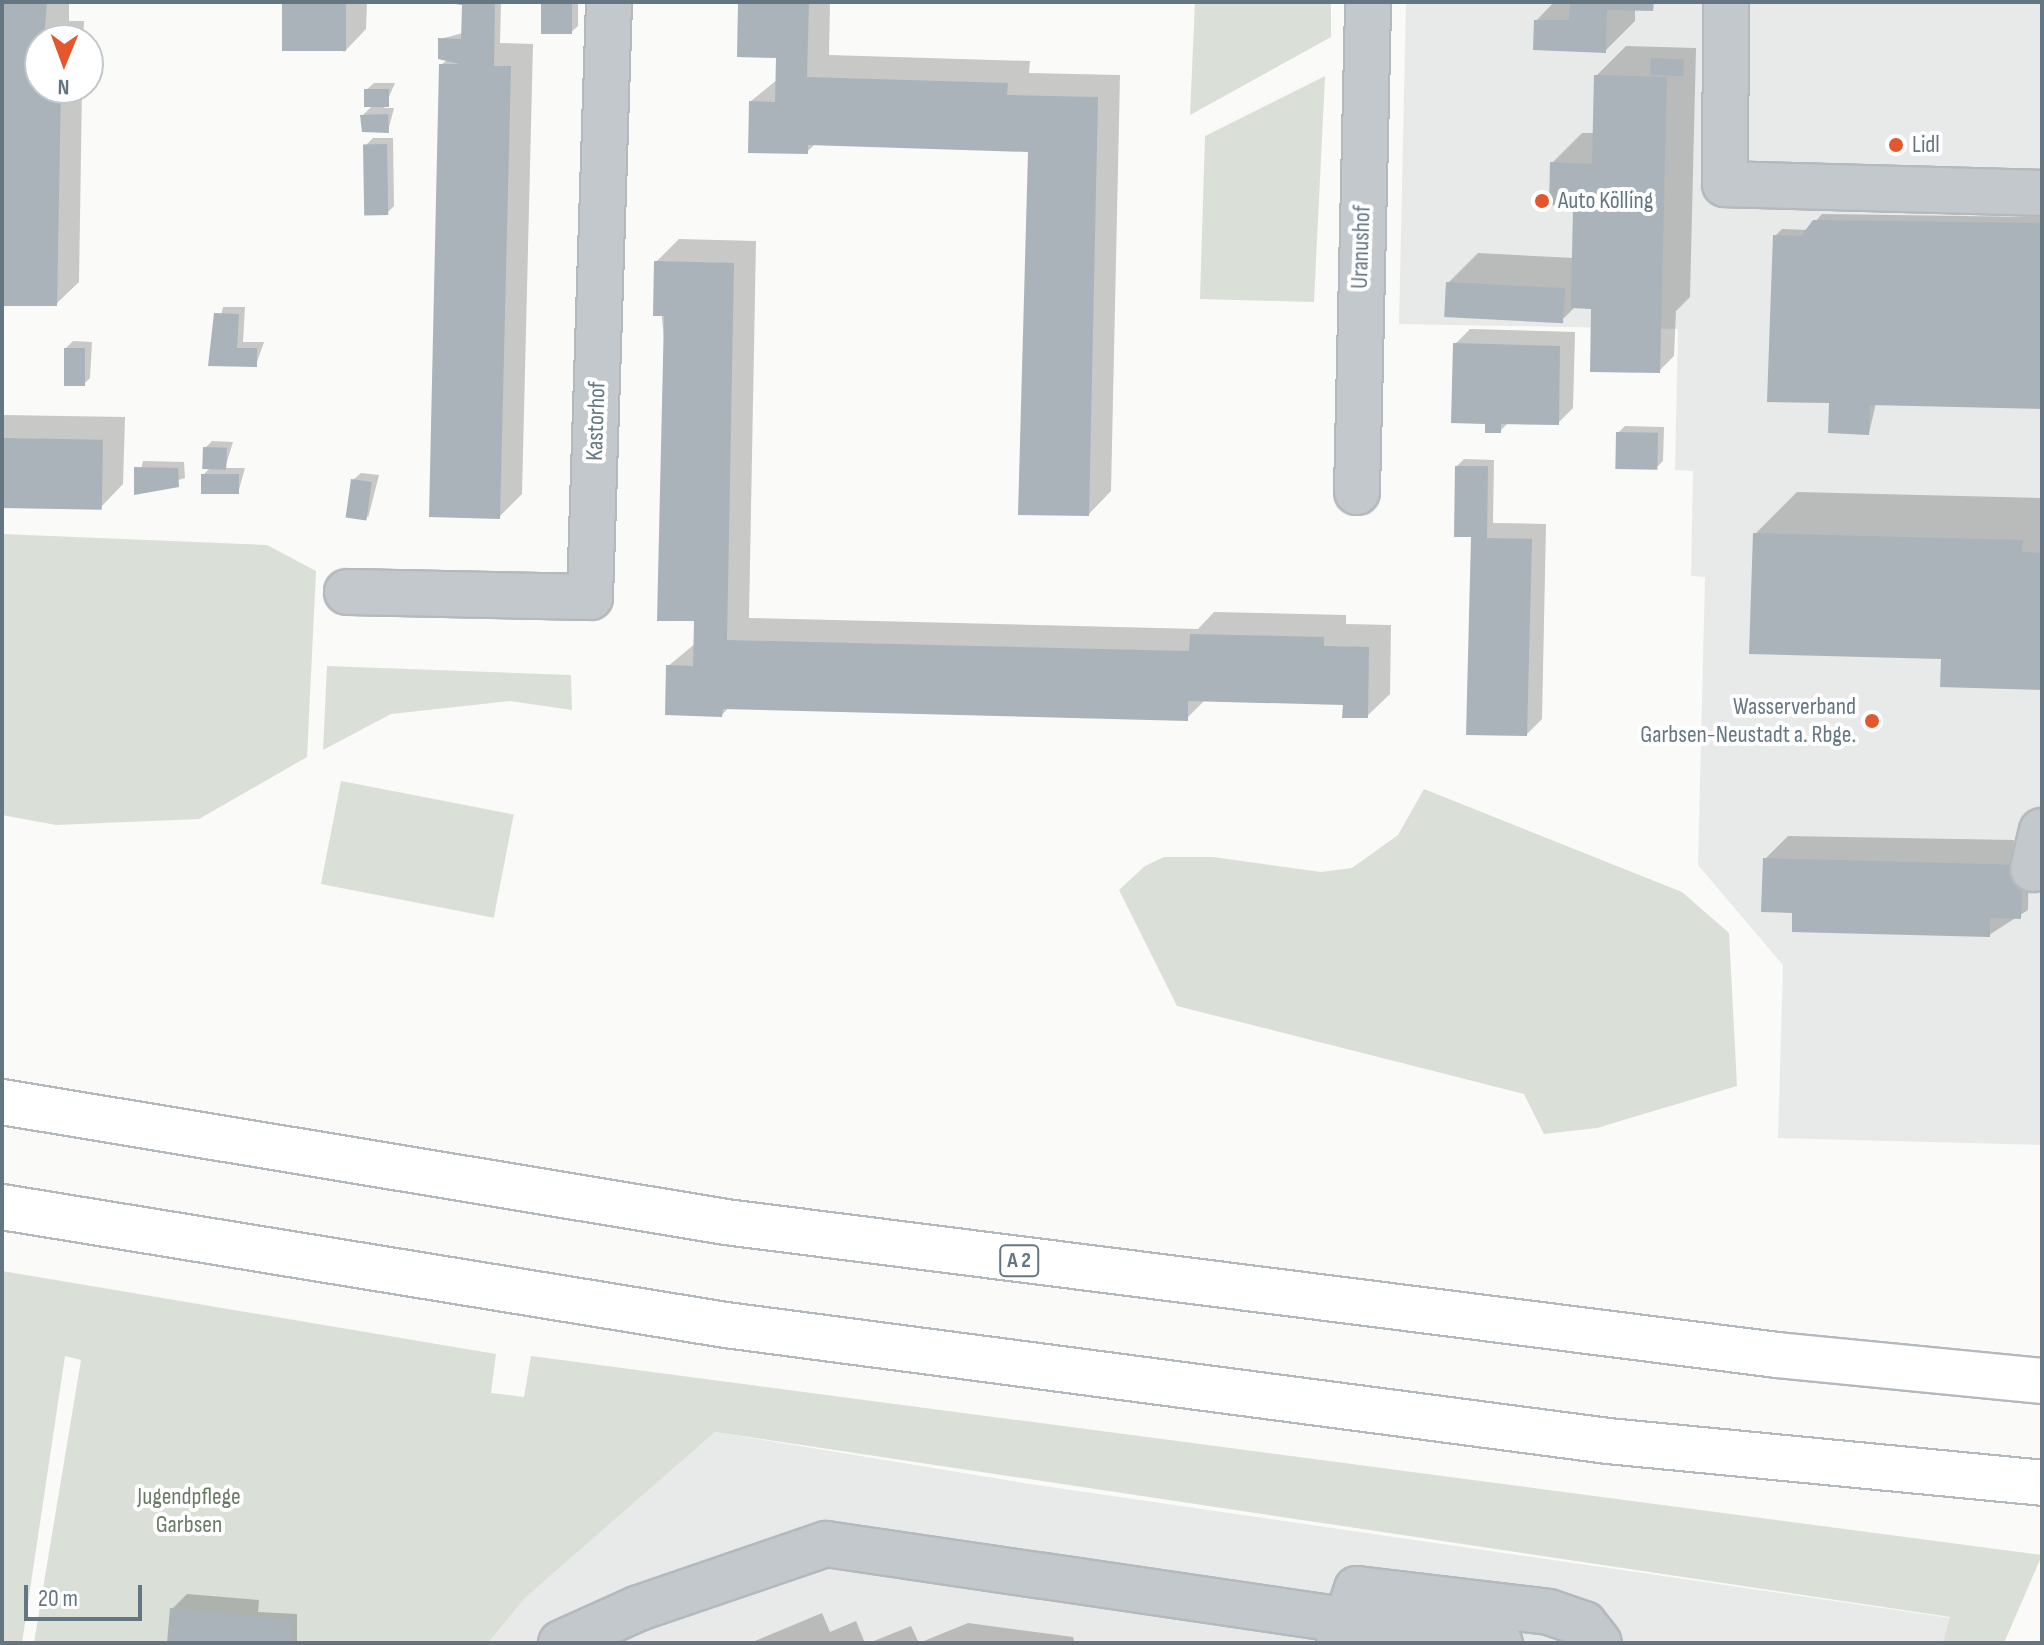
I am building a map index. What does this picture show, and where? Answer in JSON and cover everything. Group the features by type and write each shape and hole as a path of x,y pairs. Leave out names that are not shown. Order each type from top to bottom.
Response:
{"highway":[{"name":"A 2","path":"2,1102 726,1222 1777,1355 2042,1381"},
{"path":"2,1207 726,1325 1608,1441 2042,1483"}],"street":[{"name":"Kastorhof","path":"347,592 590,597 609,2"},
{"name":"Uranushof","path":"1357,492 1368,2"},
{"path":"1726,2 1725,184 2042,193"},
{"path":"561,1643 639,1608 826,1544 1344,1631 1500,1643"},
{"path":"1344,1631 1357,1589 1549,1612 1584,1624 1599,1643"}],"shaded area":[{"path":"1406,2 2042,2 2042,1145 1778,1138 1783,965 1698,865 1705,577 1691,576 1693,471 1675,470 1678,329 1399,324"},
{"path":"715,1432 1030,1484 1951,1618 1943,1643 488,1643 525,1598"}],"green space":[{"path":"1195,2 1331,2 1331,37 1190,115"},
{"path":"1325,76 1314,302 1200,299 1205,136"},
{"path":"2,534 267,545 316,571 307,757 199,819 56,825 2,815"},
{"path":"327,666 571,675 572,710 510,701 391,714 323,750"},
{"path":"341,781 514,815 494,918 321,884"},
{"path":"1424,789 1682,892 1729,933 1737,1086 1597,1128 1544,1134 1524,1094 1177,1006 1119,890 1145,866 1164,857 1213,857 1321,872 1352,868 1398,835"},
{"name":"Jugendpflege Garbsen","path":"2,1271 496,1354 491,1393 524,1397 531,1356 2042,1555 2004,1643 1943,1643 1950,1617 715,1432 525,1598 488,1643 34,1643 81,1360 65,1356 22,1643 2,1643"}],"building":[{"path":"2,2 47,2 45,24 24,24 24,104 61,104 57,306 2,306"},
{"path":"282,2 346,2 346,51 282,51"},
{"path":"439,2 495,2 494,66 511,66 500,519 429,517 439,64 460,64 438,59 438,38 461,39 462,5"},
{"path":"541,2 572,2 572,34 541,34"},
{"path":"738,2 809,2 807,77 1008,83 1007,95 1098,97 1089,516 1018,515 1028,152 808,145 808,154 748,153 749,101 775,102 776,58 737,57"},
{"path":"1570,2 1654,2 1653,11 1607,10 1606,53 1533,50 1534,20 1569,20"},
{"path":"1651,58 1684,59 1683,76 1650,75"},
{"path":"1594,75 1667,77 1660,373 1590,372 1591,309 1571,308 1573,206 1549,205 1550,162 1592,164"},
{"path":"364,89 389,89 389,107 364,107"},
{"path":"388,114 389,133 362,132 360,115"},
{"path":"363,144 387,144 388,215 364,215"},
{"path":"1813,220 2042,223 2042,409 1870,405 1869,435 1828,433 1829,403 1767,402 1773,235 1801,236"},
{"path":"654,261 734,263 727,640 1189,651 1190,634 1324,637 1324,646 1369,647 1368,718 1342,718 1343,705 1188,701 1188,721 723,709 722,717 665,715 666,665 693,666 694,621 657,621 664,316 653,316"},
{"path":"1446,282 1565,288 1563,323 1444,317"},
{"path":"214,313 239,314 237,348 257,348 257,367 208,366"},
{"path":"1453,343 1560,346 1559,425 1501,424 1501,433 1485,433 1485,424 1451,423"},
{"path":"64,348 85,348 85,386 64,386"},
{"path":"1616,432 1658,433 1657,470 1615,469"},
{"path":"2,438 103,440 102,510 2,508"},
{"path":"203,447 227,448 226,470 202,469"},
{"path":"1455,466 1488,466 1487,538 1532,539 1527,736 1466,735 1471,537 1454,537"},
{"path":"134,467 178,468 179,487 134,495"},
{"path":"201,474 239,474 239,494 201,494"},
{"path":"351,479 372,482 366,521 346,518"},
{"path":"1753,533 2023,540 2022,552 2042,553 2042,690 1940,687 1941,659 1749,654"},
{"path":"1763,858 2023,865 2021,919 1990,918 1990,937 1792,932 1792,913 1761,912"},
{"path":"170,1608 291,1620 290,1643 167,1643"}],"place":[{"name":"Lidl","path":"1896,145"},
{"name":"Auto Kölling","path":"1542,201"},
{"name":"Wasserverband Garbsen-Neustadt a. Rbge.","path":"1872,721"}]}
